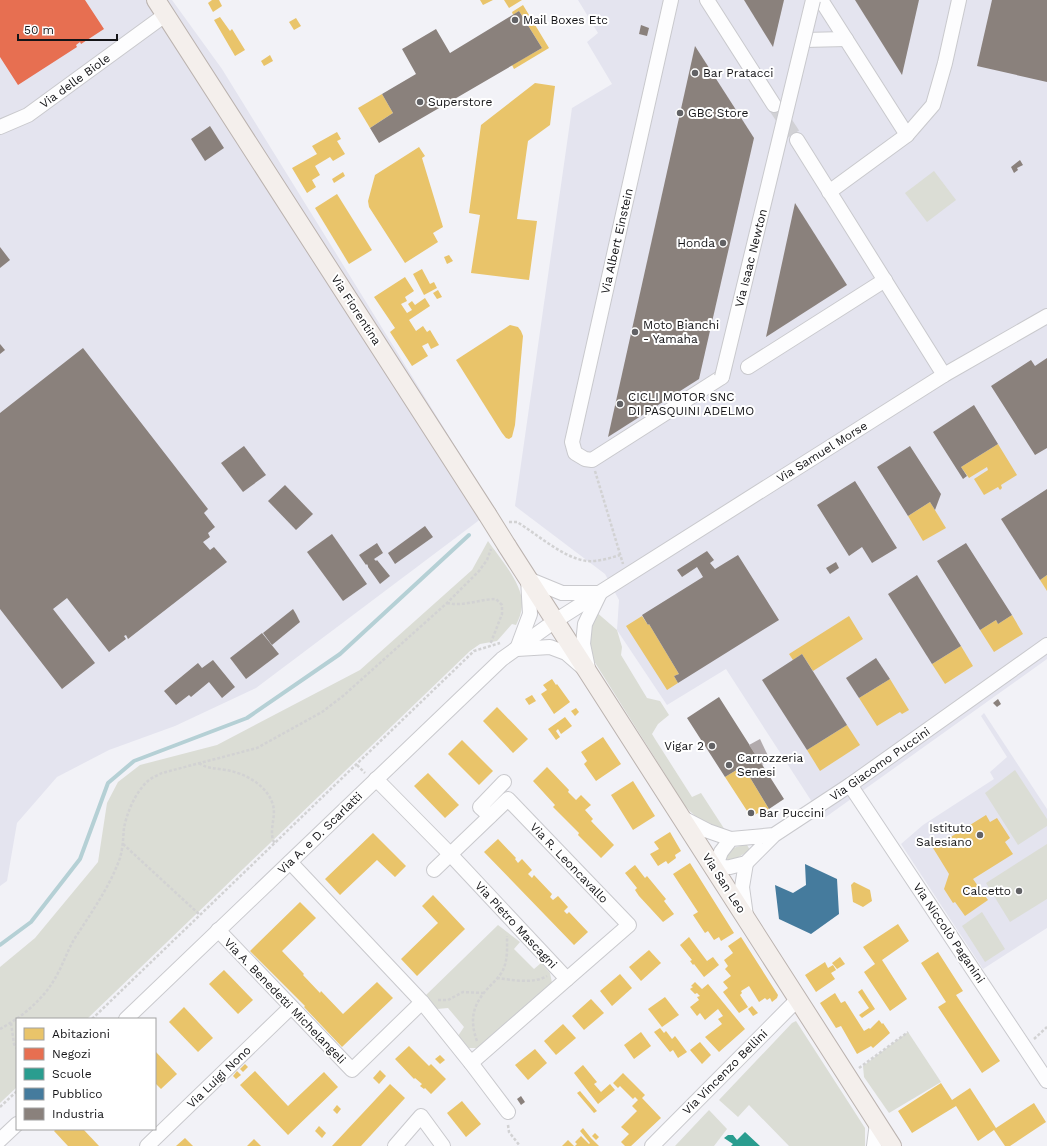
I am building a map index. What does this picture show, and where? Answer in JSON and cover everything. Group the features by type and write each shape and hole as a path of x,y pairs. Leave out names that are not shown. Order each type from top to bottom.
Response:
{"main road":[{"name":"Via Fiorentina","path":"160,7 487,514 499,547 528,579 555,621"},
{"name":"Via San Leo","path":"555,621 892,1146"}],"street":[{"name":"Via Albert Einstein","path":"597,457 585,459 575,453 572,442 671,0"},
{"path":"706,0 774,105"},
{"name":"Via Isaac Newton","path":"597,457 722,377 813,0"},
{"path":"821,0 907,135"},
{"path":"829,192 907,135 932,105 945,63 959,0"},
{"name":"Via delle Biole","path":"0,127 28,115 160,7"},
{"path":"804,40 846,39"},
{"path":"796,140 944,375"},
{"path":"748,367 885,280"},
{"name":"Via Samuel Morse","path":"555,621 944,375 1047,316"},
{"path":"589,673 566,654 550,647 517,649 530,614 528,579 562,593 600,593"},
{"name":"Via Samuel Morse","path":"589,673 583,644 584,624 600,593"},
{"name":"Via A. e D. Scarlatti","path":"127,1018 502,659 555,621"},
{"name":"Via Giacomo Puccini","path":"731,839 774,835 850,785 1047,645"},
{"name":"Via Pietro Mascagni","path":"376,779 450,854 567,979 471,1063"},
{"path":"490,816 480,807 504,782"},
{"name":"Via Niccolò Paganini","path":"850,785 1047,1081"},
{"name":"Via R. Leoncavallo","path":"434,870 508,799 629,925 567,979"},
{"path":"681,817 708,832 731,839 721,852 714,868 730,867 746,863 774,835"},
{"path":"290,862 422,1002 508,1112"},
{"path":"746,863 742,887 746,918"},
{"name":"Via A. Benedetti Michelangeli","path":"218,930 352,1070 422,1002"},
{"name":"Via Vincenzo Bellini","path":"652,1146 798,999"},
{"name":"Via Luigi Nono","path":"148,1146 291,1007"},
{"path":"395,1146 421,1116 443,1146"},
{"path":"874,1146 877,1123"},
{"path":"0,1140 16,1125"}],"path":[{"path":"597,457 626,576"},
{"path":"507,522 517,522 556,548 575,558 588,561 620,555"},
{"path":"17,1018 44,994 58,974 76,936 88,920 114,873 123,844 128,812 137,794 149,780 162,773 257,748 322,712 344,696 447,603 479,571 499,547"},
{"path":"447,603 454,605 496,599 502,605 502,614 490,646"},
{"path":"93,1018 474,651 500,643 505,639"},
{"path":"199,763 205,768 226,770 242,774 266,791 273,803 274,814 272,838 275,844"},
{"path":"123,844 200,915"},
{"path":"483,1053 476,1037 472,1022 474,1008 483,993 503,971 507,956 509,917"},
{"path":"497,978 515,981 541,980 556,968"},
{"path":"422,1002 425,996 437,1000 448,1000 463,992 483,993"},
{"path":"0,1029 16,1019"},
{"path":"11,1023 14,1044 16,1047"},
{"path":"1025,1047 1047,1027"},
{"path":"847,1076 908,1032"},
{"path":"0,1107 16,1092"},
{"path":"508,1112 509,1132 520,1146"}],"shaded area":[{"path":"0,0 172,0 222,69 494,509 256,688 175,726 109,750 57,777 17,823 7,881 0,886"},
{"path":"578,0 1047,0 1047,659 823,819 726,669 667,705 617,630 619,600 605,574 515,506 572,108 612,84 587,42 598,33"},
{"path":"934,171 956,200 927,222 905,193"},
{"path":"488,541 510,571 519,588 522,607 516,625 512,624 497,641 480,644 470,651 88,1018 16,1018 16,1088 0,1103 0,967 35,938 98,862 107,803 118,782 140,765 217,745 360,670 472,570"},
{"path":"595,611 617,630 622,647 621,655 647,698 660,701 669,715 658,724 652,734 692,797 701,793 725,830 703,822 685,806 594,661 590,636"},
{"name":"Istituto Salesiano","path":"984,713 1047,809 1047,928 983,969 901,844 923,825 994,779 990,772 1007,757 981,716"},
{"path":"1015,770 1047,819 1047,826 1018,845 985,793"},
{"name":"Calcetto","path":"1047,844 1047,899 1010,922 986,883"},
{"path":"747,845 750,850 741,856 731,860 725,859 728,852 733,848"},
{"path":"982,912 1005,949 985,962 962,926"},
{"path":"498,925 520,942 514,949 534,969 541,963 550,973 552,983 480,1048 469,1048 458,1036 464,1027 448,1008 437,1009 425,996"},
{"path":"796,1021 865,1128 865,1146 789,1146 749,1105 738,1117 719,1100 792,1023"},
{"path":"908,1032 941,1082 889,1113 864,1077 863,1066"},
{"path":"709,1110 727,1129 714,1146 675,1146"}],"building: Abitazioni":[{"path":"212,0 219,0 222,6 213,12 208,3"},
{"path":"480,0 493,0 483,5"},
{"path":"504,0 522,0 509,8"},
{"path":"523,5 549,48 514,69 512,65 542,48 519,11 513,15 512,12"},
{"path":"220,17 230,31 232,29 245,50 235,56 214,20"},
{"path":"296,18 301,26 294,30 289,22"},
{"path":"270,55 273,61 264,66 261,61"},
{"path":"535,83 555,86 550,125 528,141 517,219 537,221 529,280 471,273 480,215 469,213 481,125"},
{"path":"382,94 393,113 370,128 358,108"},
{"path":"337,132 341,139 337,141 345,154 333,161 330,157 315,166 320,175 312,180 316,187 307,193 292,168 317,154 312,146"},
{"path":"419,147 425,156 422,158 443,227 433,233 438,242 405,263 369,207 368,201 375,175"},
{"path":"343,172 345,176 334,183 332,179"},
{"path":"337,194 372,250 349,264 315,208"},
{"path":"449,255 453,261 447,264 444,257"},
{"path":"422,269 430,284 434,282 437,288 424,295 413,274"},
{"path":"405,277 414,291 405,297 407,301 401,304 407,313 412,310 408,304 412,301 415,305 425,298 430,306 409,320 416,331 423,326 427,332 430,330 439,345 431,349 428,343 422,346 428,356 412,366 390,332 395,328 374,297"},
{"path":"438,290 442,297 437,299 433,293"},
{"path":"510,325 518,327 523,336 515,425 512,437 509,439 502,433 456,360"},
{"path":"998,444 1017,475 1001,485 1002,488 1000,490 998,487 984,495 974,479 988,470 987,467 969,478 961,467"},
{"path":"930,502 946,528 923,541 908,516"},
{"path":"1047,575 1047,591 1040,580"},
{"path":"1012,615 1023,634 994,652 980,630 996,620 998,624"},
{"path":"642,616 648,625 649,624 679,674 674,676 678,683 667,690 626,626"},
{"path":"849,616 863,639 813,671 802,654 793,660 789,654"},
{"path":"961,646 973,666 945,684 932,664"},
{"path":"552,679 570,702 554,714 541,694 547,690 543,685"},
{"path":"890,679 909,710 902,714 900,712 877,726 859,698"},
{"path":"532,695 536,701 529,705 525,699"},
{"path":"497,707 528,739 513,753 483,721"},
{"path":"576,708 579,712 575,716 571,711"},
{"path":"565,717 572,726 561,734 558,729 556,731 560,737 556,740 548,729"},
{"path":"847,725 860,745 820,771 807,750"},
{"path":"603,737 621,764 596,781 584,764 587,761 581,752"},
{"path":"462,740 493,771 479,785 448,754"},
{"path":"743,766 769,809 759,815 758,813 751,817 725,777"},
{"path":"547,767 569,790 568,792 576,800 581,795 591,805 585,810 593,819 591,821 614,845 601,858 553,807 555,805 533,781"},
{"path":"428,773 459,805 445,818 414,786"},
{"path":"633,781 655,816 633,830 611,795"},
{"path":"986,815 990,822 997,818 1010,838 1005,842 1013,854 973,879 988,900 965,916 955,902 953,903 944,889 949,874 933,848"},
{"path":"670,832 681,851 675,855 676,858 668,864 666,861 658,866 650,854 659,849 654,842"},
{"path":"373,833 406,866 395,877 377,860 340,895 325,879"},
{"path":"498,839 516,858 515,859 518,863 522,859 532,870 528,874 532,878 534,875 552,894 550,897 553,900 558,896 568,907 564,911 567,914 569,912 588,932 574,945 484,852"},
{"path":"690,863 734,933 721,941 719,937 714,940 708,931 705,933 693,915 698,912 673,874"},
{"path":"635,865 645,878 647,876 666,899 664,901 674,914 663,922 639,896 635,890 637,888 625,873"},
{"path":"854,882 870,890 872,901 863,907 853,902 851,885"},
{"path":"433,895 465,929 417,976 401,959 438,923 422,906"},
{"path":"300,902 316,918 282,951 320,993 321,991 343,1014 377,982 393,998 342,1047 304,1007 305,1006 250,951"},
{"path":"898,924 909,941 882,960 907,999 890,1011 864,972 875,964 863,947"},
{"path":"689,937 707,961 713,957 719,965 704,977 690,961 692,960 680,945"},
{"path":"741,937 778,995 772,1002 770,998 767,1000 765,998 759,1002 749,986 741,991 742,993 740,995 748,1007 739,1013 723,992 728,988 723,982 731,976 725,969 728,966 724,960 733,953 728,946"},
{"path":"649,950 661,963 641,981 629,967"},
{"path":"938,952 963,991 956,995 1000,1061 982,1073 938,1007 946,1002 921,963"},
{"path":"840,957 845,964 837,969 832,963"},
{"path":"825,962 828,968 833,965 836,970 831,973 835,979 816,992 805,975"},
{"path":"224,970 253,1000 238,1014 209,984"},
{"path":"620,974 632,988 612,1006 600,991"},
{"path":"695,982 702,989 708,984 745,1029 719,1052 705,1037 722,1024 718,1019 723,1016 718,1009 705,1020 700,1013 697,1016 690,1007 699,1000 697,997 700,996 697,993 695,994 690,989 693,987 691,986"},
{"path":"862,989 875,1009 862,1018 859,1015 869,1008 858,992"},
{"path":"835,993 841,1003 845,1001 864,1031 869,1028 870,1029 879,1020 890,1033 873,1048 871,1046 857,1054 841,1026 836,1028 820,1003"},
{"path":"665,997 679,1015 662,1027 648,1009"},
{"path":"591,999 604,1013 584,1030 572,1016"},
{"path":"752,1006 758,1013 753,1016 748,1009"},
{"path":"184,1007 213,1038 198,1052 169,1022"},
{"path":"563,1024 576,1038 556,1055 544,1041"},
{"path":"660,1028 664,1033 666,1031 672,1039 675,1036 687,1052 678,1058 673,1050 670,1052 654,1032"},
{"path":"641,1032 651,1046 634,1059 624,1045"},
{"path":"700,1042 711,1055 702,1064 690,1050"},
{"path":"409,1046 429,1066 431,1064 446,1079 431,1094 425,1088 424,1089 420,1086 422,1084 415,1078 414,1079 395,1059"},
{"path":"535,1049 547,1063 528,1080 515,1065"},
{"path":"156,1052 177,1074 161,1089 156,1084"},
{"path":"440,1055 445,1060 440,1064 435,1059"},
{"path":"245,1064 248,1067 243,1072 240,1069"},
{"path":"583,1065 597,1082 594,1084 601,1092 610,1084 615,1090 598,1104 574,1073"},
{"path":"380,1070 386,1076 379,1084 373,1078"},
{"path":"237,1071 241,1075 236,1079 233,1076"},
{"path":"255,1071 288,1106 324,1072 338,1087 288,1135 240,1085"},
{"path":"623,1073 645,1095 642,1098 661,1118 631,1146 625,1146 621,1142 629,1134 621,1127 637,1111 632,1106 638,1100 635,1097 633,1099 620,1086 618,1088 613,1083"},
{"path":"941,1083 952,1100 970,1088 996,1128 1034,1103 1046,1122 1010,1146 1005,1146 994,1130 978,1141 956,1106 912,1133 898,1111"},
{"path":"390,1084 405,1098 361,1146 332,1146"},
{"path":"580,1091 597,1111 594,1113 577,1093"},
{"path":"462,1101 481,1124 466,1137 447,1113"},
{"path":"337,1105 341,1109 337,1114 333,1110"},
{"path":"319,1126 326,1133 322,1138 315,1131"},
{"path":"583,1128 599,1146 575,1146 577,1144 575,1142 581,1136 589,1144 590,1143 580,1131"},
{"path":"84,1130 99,1146 68,1146 54,1131"},
{"path":"595,1133 599,1137 596,1140 592,1136"},
{"path":"185,1138 193,1146 176,1146"},
{"path":"254,1139 261,1146 247,1146"},
{"path":"568,1140 574,1146 562,1146"}],"building: Negozi":[{"path":"0,0 85,0 104,29 81,44 80,42 76,45 77,47 18,85 0,57"}],"building: Scuole":[{"path":"745,1132 760,1146 731,1146 733,1144 724,1138 728,1135 733,1135 737,1140"}],"building: Pubblico":[{"path":"805,864 837,879 839,914 811,934 779,919 775,885 793,893 806,885"}],"building: Industria":[{"path":"744,0 784,0 773,47"},
{"path":"855,0 919,0 902,75"},
{"path":"992,0 1047,0 1047,82 977,66"},
{"path":"519,11 542,48 379,143 370,128 393,113 382,94 416,74 402,49 436,29 450,53"},
{"path":"641,25 649,28 647,36 639,34"},
{"path":"695,46 754,138 699,379 608,437"},
{"path":"210,126 224,148 205,161 191,139"},
{"path":"1020,160 1023,165 1017,168 1018,170 1014,173 1011,167"},
{"path":"795,203 847,285 766,337"},
{"path":"0,247 10,260 0,268"},
{"path":"0,344 5,350 0,354"},
{"path":"83,348 208,509 204,513 215,527 208,533 210,537 203,542 210,550 214,547 227,562 128,639 126,635 124,636 126,639 109,652 67,598 53,609 95,663 62,689 0,609 0,413"},
{"path":"1047,358 1047,448 1035,455 991,386 1031,360 1035,366"},
{"path":"974,405 998,444 961,467 967,476 963,479 933,432"},
{"path":"244,446 266,475 243,492 221,463"},
{"path":"910,446 941,494 935,510 930,502 908,516 877,467"},
{"path":"855,481 897,548 872,563 862,547 849,556 817,505"},
{"path":"285,485 313,514 296,530 268,501"},
{"path":"1047,489 1047,575 1040,580 1001,519"},
{"path":"425,526 433,537 395,564 388,553"},
{"path":"332,534 367,584 343,601 307,552"},
{"path":"377,543 383,553 374,559 376,561 377,560 390,576 380,584 367,564 366,565 359,555"},
{"path":"966,543 1012,615 998,624 996,620 980,630 937,561"},
{"path":"707,551 714,560 710,563 715,569 738,555 779,620 678,683 674,676 679,674 642,615 703,577 697,567 682,577 677,570"},
{"path":"836,562 839,568 830,574 826,568"},
{"path":"917,575 961,646 932,664 888,594"},
{"path":"293,609 300,622 272,645 263,633"},
{"path":"262,633 279,654 246,679 230,658"},
{"path":"802,654 847,725 807,750 762,680"},
{"path":"876,658 890,679 859,698 846,678"},
{"path":"213,660 235,687 222,698 209,682 191,697 189,695 176,705 164,691 198,663 202,668"},
{"path":"719,697 784,799 769,809 743,766 725,777 687,718"},
{"path":"998,699 1001,704 997,707 993,703"},
{"path":"521,1096 525,1102 521,1105 517,1099"}],"building: Altro":[{"path":"760,739 770,760 762,765 749,745"}],"waterway":[{"path":"0,945 31,922 80,859 108,783 134,761 247,718 340,654 469,535"}],"tunnel":[{"path":"774,105 797,140"}],"place":[{"name":"Mail Boxes Etc","path":"515,20"},
{"name":"Bar Pratacci","path":"695,73"},
{"name":"Superstore","path":"420,102"},
{"name":"GBC Store","path":"680,113"},
{"name":"Honda","path":"723,243"},
{"name":"Moto Bianchi - Yamaha","path":"635,332"},
{"name":"CICLI MOTOR SNC DI PASQUINI ADELMO","path":"620,404"},
{"name":"Vigar 2","path":"712,746"},
{"name":"Carrozzeria Senesi","path":"729,765"},
{"name":"Bar Puccini","path":"751,813"},
{"name":"Istituto Salesiano","path":"980,835"},
{"name":"Calcetto","path":"1019,891"}]}
